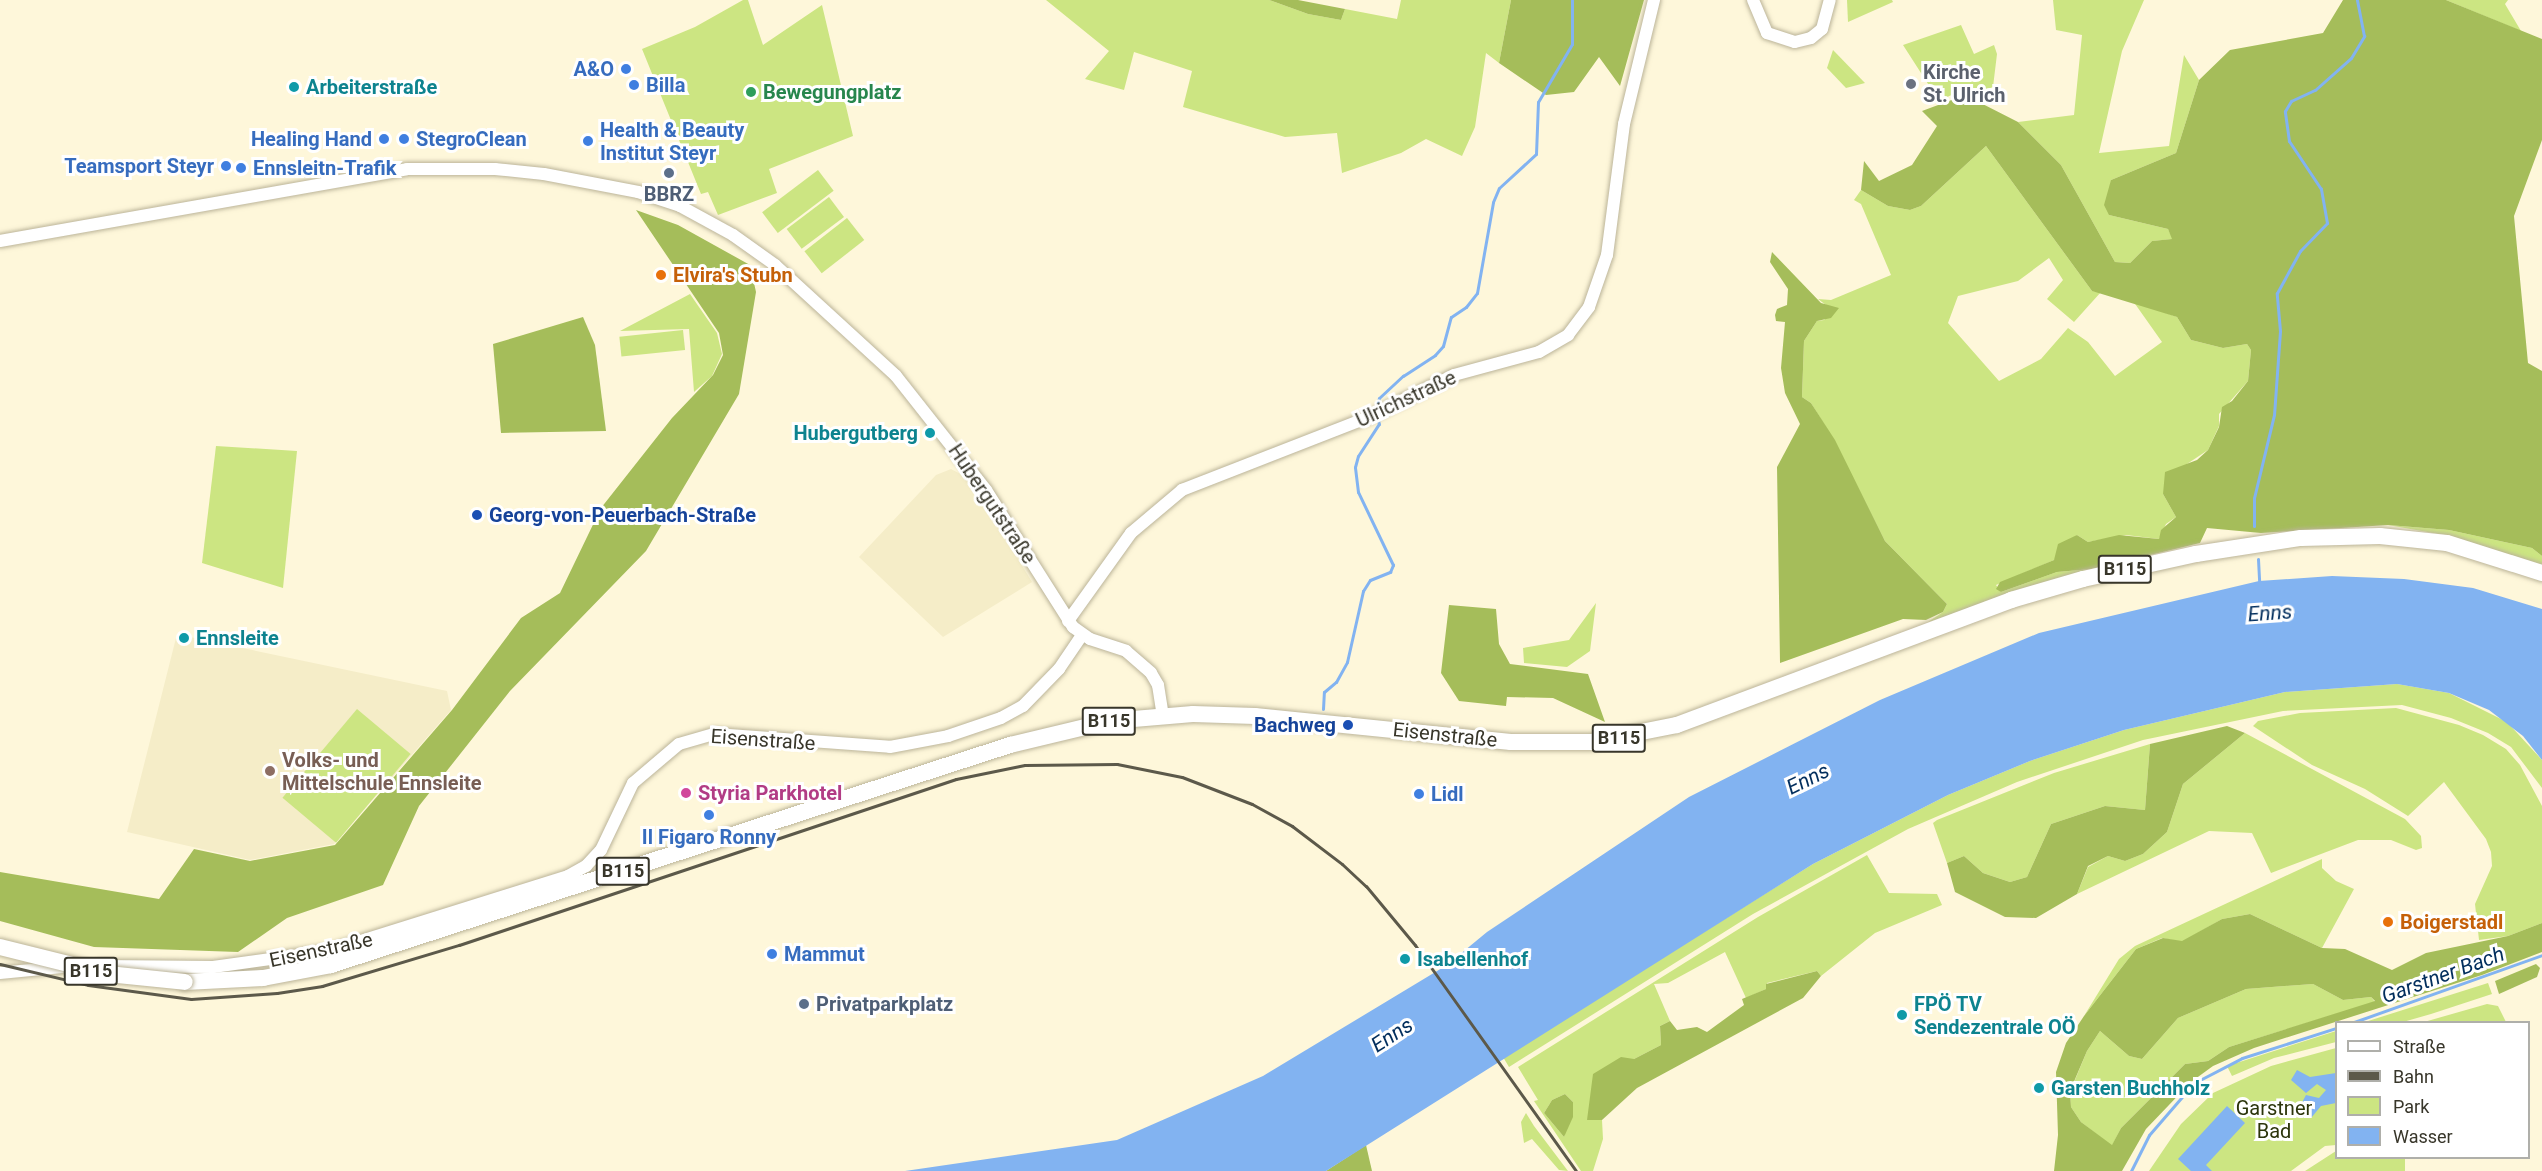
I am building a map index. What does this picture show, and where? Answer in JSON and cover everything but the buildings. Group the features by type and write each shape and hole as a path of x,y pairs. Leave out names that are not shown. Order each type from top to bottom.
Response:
{"main road":[{"name":"Eisenstraße","path":"0,947 108,974 185,982 263,978 331,965 1030,739 1110,721 1163,715 1255,716 1542,743 1638,734 1723,708 2011,600 2117,571 2220,550 2301,538 2380,536 2447,543 2542,573"}],"street":[{"name":"Ulrichstraße","path":"1068,621 1131,533 1167,500 1214,476 1386,410 1454,375 1550,347 1568,335 1583,317 1595,293 1611,238 1624,124 1654,0"},
{"path":"1753,0 1758,20 1767,33 1795,42 1811,38 1822,28 1830,0"},
{"name":"Hubergutstraße","path":"0,241 380,172 495,169 638,192 702,217 775,265 896,376 986,490 1068,621 1082,635"},
{"path":"1082,635 1126,651 1142,664 1158,685 1163,715"},
{"name":"Eisenstraße","path":"0,973 78,966 213,967 306,956 379,938 568,876 586,866 606,843 633,783 667,751 690,739 715,734 878,747 948,736 1001,718 1023,706 1059,669 1082,635"}],"shaded area":[{"path":"951,469 968,478 1032,582 943,637 859,557 936,475"},
{"name":"Volks- und Mittelschule Ennsleite","path":"190,637 447,691 451,710 334,844 250,860 127,832 176,638 189,641"}],"green space":[{"name":"Bewegungplatz","path":"743,0 748,0 763,45 822,5 853,136 769,169 777,193 718,215 708,192 701,194 642,49 695,27"},
{"path":"1046,0 1269,0 1308,14 1341,20 1345,9 1397,19 1401,0 1511,0 1499,63 1486,53 1475,127 1462,156 1426,139 1401,153 1342,173 1337,133 1285,137 1183,107 1192,71 1134,52 1124,90 1085,79 1109,51"},
{"path":"1269,0 1298,0 1345,9 1341,20 1308,14"},
{"path":"1511,0 1644,0 1620,86 1599,57 1574,92 1546,95 1499,63"},
{"path":"1847,0 1892,0 1893,2 1848,22"},
{"path":"2053,0 2144,0 2122,51 2099,153 2169,146 2184,55 2199,80 2176,153 2111,180 2109,215 2168,229 2173,239 2152,241 2130,263 2115,262 2061,165 2018,122 2074,115 2082,35 2056,30"},
{"path":"2343,0 2446,0 2542,39 2542,140 2514,216 2528,363 2542,371 2542,556 2532,548 2449,530 2388,525 2261,533 2207,528 2200,543 2092,569 2057,572 2001,592 1996,589 2000,582 2054,560 2058,544 2077,535 2088,542 2119,535 2159,539 2161,530 2176,517 2163,494 2165,472 2197,460 2208,450 2219,427 2222,407 2232,401 2248,381 2251,350 2247,344 2223,348 2191,340 2177,317 2092,291 1986,146 1921,206 1910,210 1888,206 1861,190 1864,161 1879,181 1912,165 1937,126 1922,111 1965,95 2018,122 2061,165 2115,262 2130,263 2152,241 2172,239 2168,229 2109,215 2104,205 2111,180 2176,153 2199,80 2230,50 2323,33"},
{"path":"2446,0 2508,0 2505,4 2521,31"},
{"path":"1961,25 1974,54 1994,45 1997,54 1993,87 1972,95 1968,87 1939,101 1903,45"},
{"path":"1833,50 1865,83 1846,88 1827,68"},
{"path":"1986,146 2092,291 2101,292 2074,322 2047,299 2063,280 2049,258 2018,281 1958,296 1948,323 1999,381 2041,359 2068,328 2088,342 2115,376 2162,342 2133,301 2177,317 2191,340 2223,348 2247,344 2251,350 2248,381 2219,414 2219,426 2208,450 2184,466 2163,494 2176,517 2166,524 2159,539 2126,535 2088,542 2077,535 2054,560 1996,585 2001,592 2057,572 2092,569 1928,622 1943,612 1947,604 1885,541 1834,440 1811,403 1802,397 1804,341 1817,321 1824,320 1838,308 1830,308 1818,299 1831,300 1891,275 1861,204 1854,200 1861,190 1888,206 1910,210 1921,206"},
{"path":"818,170 834,191 778,233 762,212"},
{"path":"829,197 844,217 802,249 787,229"},
{"path":"636,210 678,225 750,265 756,292 739,394 646,551 510,691 419,806 383,885 287,918 238,952 94,947 0,921 0,872 159,899 194,849 250,861 335,845 452,710 521,618 560,593 601,508 672,418 713,375 723,355 719,333"},
{"path":"847,218 864,240 822,273 804,251"},
{"path":"1772,252 1821,303 1839,308 1831,318 1817,321 1804,341 1802,397 1811,403 1835,440 1885,541 1947,604 1943,612 1926,620 1903,619 1780,663 1777,467 1800,424 1785,393 1781,368 1785,322 1776,321 1775,315 1777,309 1787,305 1788,289 1770,262"},
{"path":"690,294 717,333 722,354 712,376 694,392 689,329 620,331"},
{"path":"583,317 595,345 606,431 501,433 493,344"},
{"path":"683,330 685,350 621,357 619,337"},
{"path":"216,446 297,451 283,588 202,563"},
{"path":"2388,525 2449,530 2532,548 2542,556 2542,566 2450,536"},
{"path":"1596,603 1590,651 1567,667 1524,663 1523,648 1569,640"},
{"path":"1449,605 1496,609 1499,644 1510,664 1588,674 1605,722 1553,698 1507,697 1506,706 1459,701 1441,673"},
{"path":"2397,684 2449,693 2507,722 2542,760 2542,788 2511,747 2488,733 2451,718 2402,705 2283,711 2143,740 2017,782 1908,829 1753,914 1509,1067 1503,1057 1813,864 1948,795 2030,761 2124,730 2285,692"},
{"path":"2396,708 2459,725 2483,735 2506,749 2520,765 2542,806 2542,923 2508,936 2479,940 2475,904 2492,866 2491,852 2486,839 2444,782 2408,816 2365,789 2312,765 2253,726 2258,721 2300,713"},
{"path":"357,709 411,754 336,843 282,798"},
{"path":"2227,726 2245,733 2183,784 2167,832 2143,854 2125,861 2108,856 2088,866 2077,894 2036,918 2005,917 1955,892 1947,863 1964,856 1983,873 2010,882 2027,877 2051,824 2105,806 2145,810 2150,744"},
{"path":"2245,733 2405,819 2421,836 2422,848 2416,850 2391,840 2358,840 2271,873 2252,833 2209,831 2077,894 2088,867 2108,856 2125,861 2143,854 2167,832 2183,784"},
{"path":"2150,744 2145,810 2105,806 2051,824 2027,877 2010,882 1983,873 1964,856 1947,863 1933,823 1937,820 2054,773"},
{"path":"1867,855 1889,893 1937,894 1942,905 1875,933 1821,976 1817,971 1767,983 1766,989 1746,998 1725,952 1668,983 1654,984 1670,1021 1660,1026 1661,1045 1634,1059 1587,1120 1602,1120 1603,1139 1593,1171 1581,1171 1534,1101 1538,1100 1518,1067 1758,917","holes":["1565,1094 1573,1102 1564,1137 1544,1113 1552,1100"]},
{"path":"2322,859 2322,868 2336,881 2354,889 2322,948 2250,914 2222,919 2182,942 2162,938 2136,949 2084,1016 2119,959 2135,946"},
{"path":"2250,914 2322,948 2345,949 2392,970 2426,953 2508,936 2542,923 2542,952 2482,975 2254,1048 2213,1066 2191,1082 2146,1129 2122,1171 2054,1171 2058,1135 2056,1072 2066,1043 2136,949 2163,938 2182,941 2222,919","holes":["2313,984 2343,1000 2371,997 2375,1001 2229,1047 2208,1061 2185,1064 2121,1128 2112,1145 2081,1122 2071,1107 2070,1091 2087,1051 2100,1031 2129,1056 2142,1059 2178,1018 2246,989"]},
{"path":"2536,964 2540,968 2537,977 2499,994 2495,981"},
{"path":"1817,971 1821,976 1803,998 1637,1088 1602,1120 1587,1120 1593,1074 1621,1057 1634,1059 1661,1045 1660,1026 1670,1021 1677,1030 1697,1027 1707,1032 1744,1005 1742,999 1766,989 1766,984"},
{"path":"2488,983 2492,994 2406,1021 2368,1021"},
{"path":"2313,984 2343,1000 2371,997 2375,1002 2229,1047 2208,1061 2185,1064 2121,1128 2112,1146 2081,1122 2071,1107 2070,1092 2087,1051 2100,1031 2129,1056 2142,1059 2178,1018 2246,989"},
{"path":"2487,1004 2498,1006 2506,1021 2428,1021"},
{"path":"2335,1031 2335,1042 2274,1058 2232,1076 2227,1066"},
{"name":"Garstner Bad","path":"2335,1048 2335,1145 2325,1146 2291,1171 2149,1171 2181,1124 2213,1093 2271,1066"},
{"path":"1565,1094 1573,1102 1573,1117 1564,1137 1544,1113 1552,1100"},
{"path":"1526,1113 1568,1171 1559,1170 1532,1139 1524,1143 1521,1122"},
{"path":"1366,1145 1372,1171 1326,1171"},
{"path":"2335,1152 2335,1159 2405,1159 2405,1171 2305,1171"}],"water":[{"name":"Enns","path":"2332,576 2404,579 2473,588 2542,609 2542,760 2523,736 2489,710 2449,693 2397,684 2285,692 2124,730 2030,761 1948,795 1813,864 1326,1171 905,1171 1117,1140 1263,1076 1447,965 1487,932 1689,797 1880,700 2039,633 2259,581"},
{"path":"2297,1070 2310,1077 2335,1073 2335,1103 2321,1106 2311,1118 2302,1117 2299,1108 2306,1095 2319,1098 2326,1090 2317,1084 2306,1093 2291,1080"},
{"path":"2227,1106 2245,1123 2206,1165 2212,1171 2191,1171 2178,1159"}],"waterway":[{"path":"1376,409 1379,398 1403,376 1435,355 1443,346 1451,317 1466,307 1477,293 1493,202 1499,188 1536,154 1538,102 1572,44 1572,0"},
{"path":"2254,526 2254,498 2274,415 2280,331 2277,293 2300,251 2327,223 2321,189 2289,141 2285,111 2291,101 2315,90 2351,58 2364,36 2357,0"},
{"path":"1323,709 1324,692 1336,682 1347,662 1363,591 1370,580 1390,572 1393,565 1358,492 1355,467 1358,456 1379,424 1377,416"},
{"path":"2258,559 2259,581"},
{"name":"Garstner Bach","path":"2357,1021 2542,955"},
{"name":"Garstner Bach","path":"2131,1171 2149,1135 2194,1083 2242,1058 2335,1028"}],"railway":[{"path":"0,964 88,985 191,999 277,993 322,986 459,945 956,779 1025,765 1117,764 1182,777 1252,804 1292,826 1342,864 1366,886 1415,945 1576,1171"}],"place":[{"name":"A&O","path":"626,69"},
{"name":"Kirche St. Ulrich","path":"1911,84"},
{"name":"Billa","path":"634,85"},
{"name":"Arbeiterstraße","path":"294,87"},
{"name":"Bewegungplatz","path":"751,92"},
{"name":"Healing Hand","path":"384,139"},
{"name":"StegroClean","path":"404,139"},
{"name":"Health & Beauty Institut Steyr","path":"588,141"},
{"name":"Teamsport Steyr","path":"226,166"},
{"name":"Ennsleitn-Trafik","path":"241,168"},
{"name":"BBRZ","path":"669,173"},
{"name":"Elvira's Stubn","path":"661,275"},
{"name":"Hubergutberg","path":"930,433"},
{"name":"Georg-von-Peuerbach-Straße","path":"477,515"},
{"name":"Ennsleite","path":"184,638"},
{"name":"Bachweg","path":"1348,725"},
{"name":"Volks- und Mittelschule Ennsleite","path":"270,771"},
{"name":"Styria Parkhotel","path":"686,793"},
{"name":"Lidl","path":"1419,794"},
{"name":"Il Figaro Ronny","path":"709,815"},
{"name":"Boigerstadl","path":"2388,922"},
{"name":"Mammut","path":"772,954"},
{"name":"Isabellenhof","path":"1405,959"},
{"name":"Privatparkplatz","path":"804,1004"},
{"name":"FPÖ TV Sendezentrale OÖ","path":"1902,1015"},
{"name":"Garsten Buchholz","path":"2039,1088"}]}
